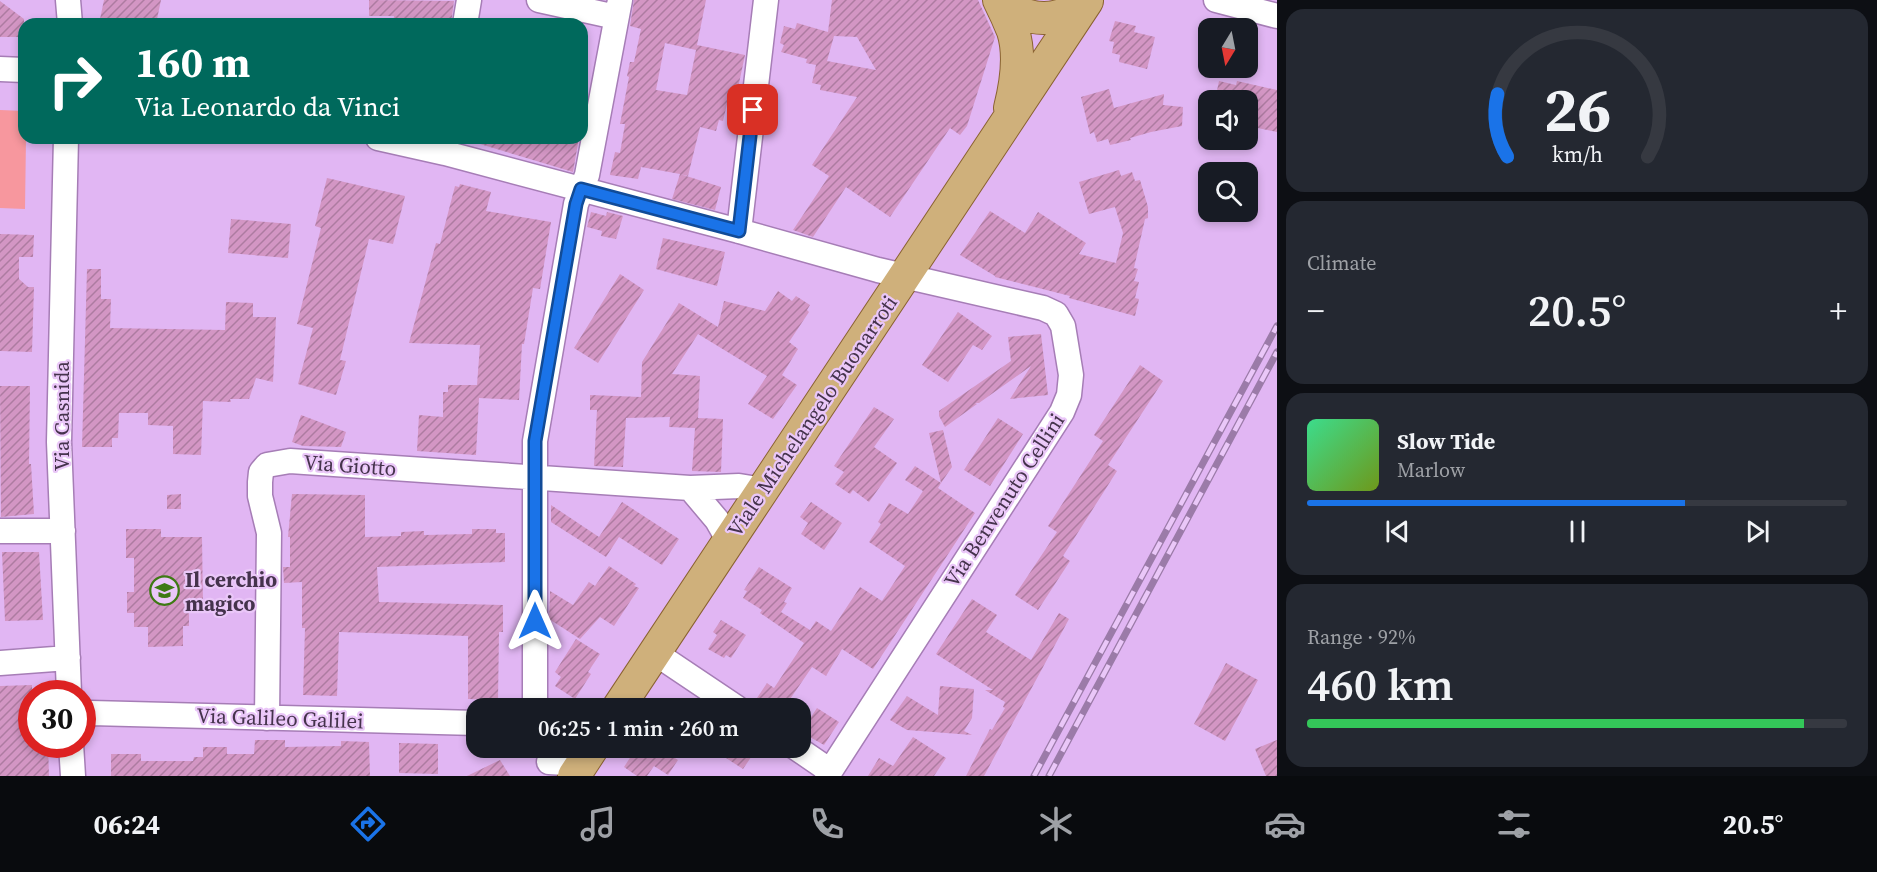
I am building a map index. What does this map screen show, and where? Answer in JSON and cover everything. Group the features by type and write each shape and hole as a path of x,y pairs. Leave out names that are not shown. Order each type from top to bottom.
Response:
{"main road":[{"path":"1001,0 1026,15 1044,18 1063,15 1077,9 1087,0"},
{"name":"Viale Michelangelo Buonarroti","path":"1001,0 1013,33 1017,63 1015,88 1005,123"},
{"name":"Viale Michelangelo Buonarroti","path":"625,698 1087,0"}],"street":[{"path":"68,0 70,18"},
{"path":"466,18 469,0"},
{"path":"535,698 535,441 576,204 587,175 618,9 539,0"},
{"path":"739,231 766,0"},
{"path":"1216,0 1277,16"},
{"path":"0,69 18,70"},
{"name":"Via Casnida","path":"66,144 59,442 69,680"},
{"name":"Via Benvenuto Cellini","path":"405,144 739,231 878,270 1043,308 1056,314 1063,326 1071,375 1070,395 1062,412 828,773"},
{"name":"Via Giotto","path":"267,718 269,533 260,496 261,472 267,465 290,461 690,488 739,486 763,490"},
{"path":"690,488 717,519 729,541"},
{"path":"0,531 63,531"},
{"path":"655,653 722,698"},
{"path":"0,663 68,658"},
{"name":"Via Galileo Galilei","path":"96,713 466,723"},
{"path":"72,758 73,776"},
{"path":"809,758 828,773"}],"shaded area":[{"path":"0,110 18,111 18,144 26,144 25,209 0,208"}],"building":[{"path":"104,0 161,0 157,18 100,18"},
{"path":"369,0 454,1 452,18 369,16"},
{"path":"634,0 706,0 697,45 745,55 738,88 731,87 723,121 719,120 716,131 700,127 688,176 641,167 638,179 610,175 615,152 620,153 625,124 620,124 629,77 627,76 630,62 634,62 641,29 630,26","holes":["665,43 696,50 687,95 656,90"]},
{"path":"832,0 978,0 995,37 967,126 960,135 950,128 890,217 846,187 813,237 793,230 829,176 812,165 857,97 820,90 821,85 812,83 816,65 806,63 807,59 781,52 784,45 780,43 784,26 795,29 797,23 828,32","holes":["834,36 857,37 876,70 827,61"]},
{"path":"0,1 23,18 18,18 18,37 0,37"},
{"path":"1115,21 1136,26 1134,32 1155,37 1147,69 1119,62 1120,55 1112,53 1114,42 1109,41"},
{"path":"1219,81 1236,85 1237,81 1277,90 1277,132 1258,128 1258,90 1217,90"},
{"path":"1109,89 1114,108 1164,94 1163,105 1183,107 1182,126 1151,132 1110,145 1108,139 1097,142 1094,132 1090,134 1081,97"},
{"path":"480,144 578,144 573,172"},
{"path":"1119,170 1121,176 1132,172 1135,181 1140,180 1148,207 1148,218 1145,219 1134,268 1138,269 1134,281 1139,282 1135,298 1139,299 1135,316 1069,298 1070,296 995,277 960,255 990,211 1025,233 1038,212 1086,243 1079,254 1116,263 1123,233 1115,207 1089,214 1079,182"},
{"path":"680,174 721,187 715,210 672,199"},
{"path":"327,178 405,196 393,244 369,239 340,360 346,361 336,395 298,384 313,328 297,324 321,228 315,226"},
{"path":"460,184 491,192 486,211 551,222 540,289 533,288 524,344 522,344 519,400 479,398 476,455 417,451 419,415 443,417 443,392 448,392 448,385 477,385 480,345 409,343 436,243 440,244 455,186 459,187"},
{"path":"591,212 606,216 607,212 623,216 616,239 601,236 602,231 587,227"},
{"path":"231,219 291,224 288,258 228,253"},
{"path":"0,234 34,235 33,257 19,257 19,279 28,287 34,287 32,352 0,351"},
{"path":"663,238 725,252 717,286 656,269"},
{"path":"87,269 101,269 101,299 111,299 110,328 225,330 226,302 253,303 253,317 276,317 273,382 256,378 249,399 230,399 231,402 203,401 201,455 173,454 173,426 148,425 148,413 119,413 118,438 112,438 112,447 82,447"},
{"path":"620,274 644,290 598,363 574,348"},
{"path":"778,291 792,301 796,296 810,305 807,310 809,312 789,342 798,349 782,375 797,385 773,419 748,404 767,376 698,334 672,374 700,376 698,418 723,419 721,472 692,471 695,428 669,427 670,417 626,418 623,467 594,466 597,410 590,410 590,395 641,397 642,362 679,303 718,327 724,301 765,311"},
{"path":"958,312 992,336 982,350 973,345 948,382 922,365"},
{"path":"1041,334 1048,395 1010,399 1031,366 979,403 975,403 977,404 945,427 939,411 1011,361 1008,337"},
{"path":"1140,365 1163,381 1108,465 1117,471 1063,556 1070,561 1038,610 1015,595 1057,532 1048,526 1103,441 1094,435"},
{"path":"0,386 30,386 29,464 31,464 34,514 1,517"},
{"path":"874,407 894,419 874,447 897,463 869,502 853,490 850,494 835,484 844,472 834,466"},
{"path":"301,415 346,432 341,447 303,446 292,442"},
{"path":"998,418 1023,434 990,486 964,470"},
{"path":"943,430 952,467 941,483 929,433"},
{"path":"915,466 941,483 938,488 975,513 873,669 842,649 826,676 812,667 791,698 757,698 767,683 774,688 804,643 760,613 762,610 743,598 747,591 744,590 759,567 792,588 781,612 810,630 816,621 831,631 860,587 882,601 905,566 869,542 881,524 878,522 889,503 908,514 923,491 905,480"},
{"path":"181,494 181,509 167,509 167,495"},
{"path":"292,494 365,495 365,537 401,536 401,532 424,531 424,535 472,534 472,529 496,529 496,533 505,533 505,562 377,567 379,602 503,605 503,632 499,632 498,698 468,698 468,636 339,632 337,696 303,695 305,628 302,628 302,582 284,583 283,567 290,567 290,537 288,537"},
{"path":"622,502 679,539 662,565 619,537 606,557 551,522 551,505 599,537"},
{"path":"811,502 842,523 824,550 801,534 808,523 800,517"},
{"path":"126,529 161,529 161,537 202,537 203,605 189,606 189,626 183,626 183,646 148,647 148,627 134,627 134,613 127,613 127,592 134,592 134,558 126,558"},
{"path":"2,552 39,552 43,620 5,621"},
{"path":"609,566 639,588 614,626 600,617 580,639 549,619 550,591 573,605 589,582 595,586"},
{"path":"972,599 997,615 986,632 1031,660 1059,613 1069,619 984,776 966,776 990,729 992,730 1005,708 1003,707 1005,702 985,690 993,690 936,654"},
{"path":"721,620 746,635 731,658 726,655 724,658 708,649 717,635 713,632"},
{"path":"576,639 600,654 588,672 591,674 576,698 555,686 561,677 555,672"},
{"path":"1226,663 1258,680 1225,741 1194,724"},
{"path":"18,685 18,758 48,758 49,776 0,776 0,686"},
{"path":"940,686 974,689 972,718 964,731 972,735 907,730 890,720 907,696 938,715"},
{"path":"817,708 839,722 824,745 811,738 811,717"},
{"path":"913,737 946,758 934,776 868,776 879,758 893,766"},
{"path":"255,740 285,740 285,747 341,746 341,741 369,742 370,776 111,776 111,754 141,754 141,761 193,761 194,757 203,757 203,747 227,747 227,754 254,754"},
{"path":"1277,740 1277,776 1266,776 1255,749"},
{"path":"399,743 438,744 438,774 399,773"},
{"path":"630,758 675,758 678,760 668,775 654,766 647,776 637,776 624,767"},
{"path":"726,758 750,758 743,769"},
{"path":"500,760 510,776 467,776"}],"railway":[{"path":"1034,776 1277,326"},
{"path":"1049,776 1277,352"}],"place":[{"name":"Il cerchio magico","path":"164,591"}],"route":[{"path":"535,621 535,441 576,204 581,189 739,231 753,110"}]}
